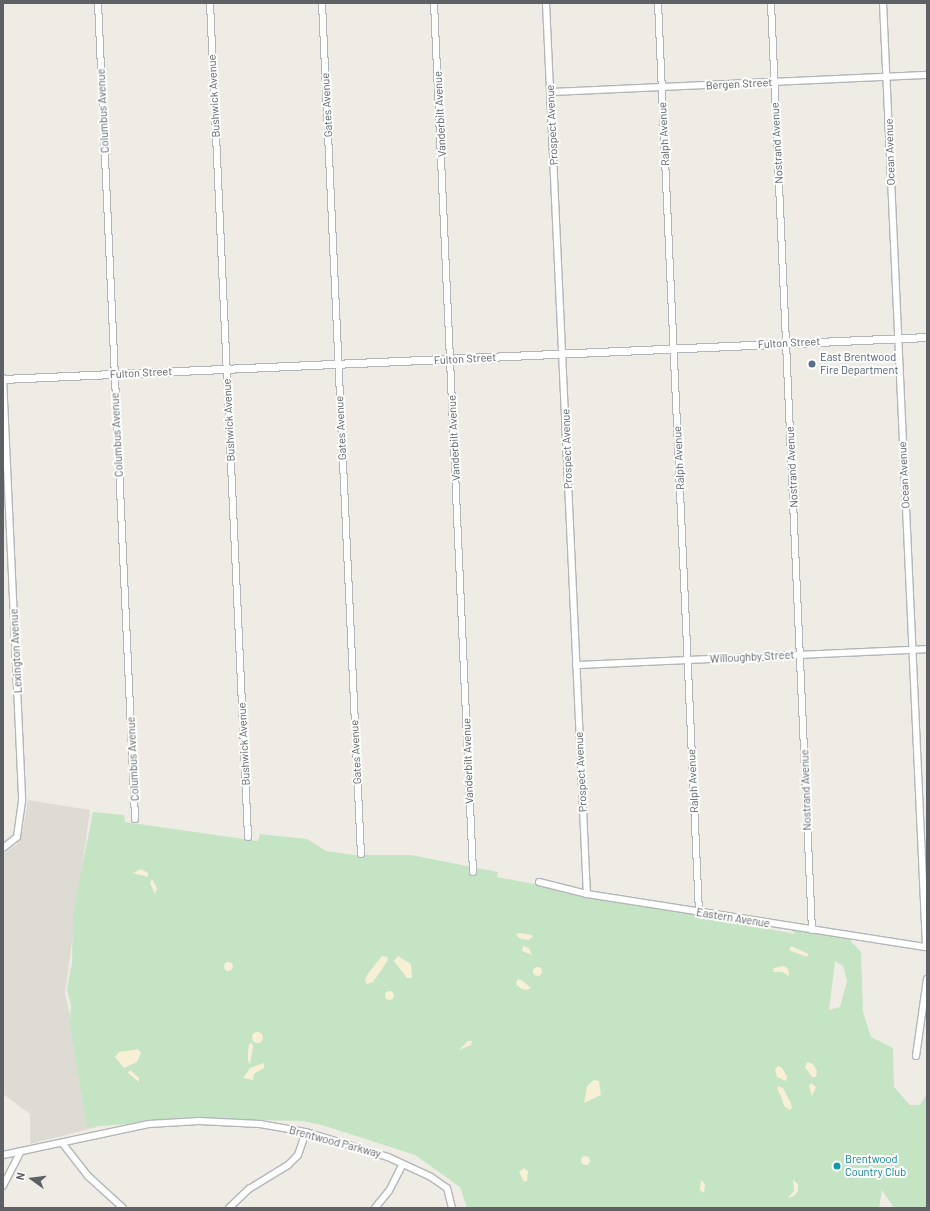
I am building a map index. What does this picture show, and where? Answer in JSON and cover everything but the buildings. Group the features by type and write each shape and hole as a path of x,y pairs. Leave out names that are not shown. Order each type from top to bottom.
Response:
{"street":[{"name":"Columbus Avenue","path":"98,3 135,819"},
{"name":"Bushwick Avenue","path":"210,3 248,837"},
{"name":"Gates Avenue","path":"322,3 361,854"},
{"name":"Vanderbilt Avenue","path":"434,3 473,872"},
{"name":"Prospect Avenue","path":"546,3 587,894"},
{"name":"Ralph Avenue","path":"658,3 699,912"},
{"name":"Nostrand Avenue","path":"771,3 812,930"},
{"name":"Ocean Avenue","path":"883,3 897,339 927,947"},
{"name":"Bergen Street","path":"550,92 927,75"},
{"name":"Fulton Street","path":"3,379 927,337"},
{"name":"Lexington Avenue","path":"3,379 22,801 17,837 4,846"},
{"name":"Willoughby Street","path":"576,665 927,649"},
{"name":"Eastern Avenue","path":"539,882 587,894 927,947"},
{"path":"916,1056 927,979"},
{"name":"Brentwood Parkway","path":"3,1155 63,1144 104,1132 173,1122 235,1122 306,1132 360,1147 403,1164 431,1177 447,1188 452,1208"},
{"path":"229,1208 249,1189 288,1165 298,1155 306,1132"},
{"path":"63,1144 93,1181 123,1208"},
{"path":"3,1186 20,1153"},
{"path":"375,1208 388,1191 403,1164"}],"shaded area":[{"path":"28,800 90,810 65,994 97,1127 30,1144 30,1114 3,1094 3,854 17,844 22,835"}],"green space":[{"name":"Brentwood Country Club","path":"93,812 124,815 125,822 258,841 260,834 307,839 326,851 355,855 411,855 498,872 497,877 795,934 792,930 848,938 861,952 863,1012 871,1037 893,1048 894,1087 910,1105 920,1105 927,1094 927,1208 894,1208 882,1190 879,1208 467,1208 460,1187 415,1155 322,1125 302,1121 199,1119 87,1127 70,1025 71,1006 67,989 72,963 73,913","holes":["835,961 843,966 847,981 840,1007 829,1010"]}],"sand":[{"path":"141,869 148,873 148,877 133,873"},
{"path":"152,879 157,888 155,894 150,883"},
{"path":"520,933 532,935 533,937 528,940 519,938 516,934"},
{"path":"523,946 529,948 532,955 522,951"},
{"path":"791,946 808,954 807,957 789,950"},
{"path":"382,956 387,957 388,960 373,982 367,984 365,980 367,975"},
{"path":"398,956 411,964 412,978 407,978 394,961"},
{"path":"228,961 233,966 228,971 223,966"},
{"path":"537,966 542,971 537,976 532,971"},
{"path":"784,966 788,969 789,976 782,972 773,972 774,968"},
{"path":"518,979 523,981 531,988 526,990 520,988 516,984"},
{"path":"389,990 394,995 389,1000 384,995"},
{"path":"257,1031 261,1033 263,1037 261,1041 257,1043 253,1041 251,1037 253,1033"},
{"path":"468,1041 472,1041 471,1045 459,1050"},
{"path":"252,1043 253,1046 250,1064 248,1061 248,1052 249,1044"},
{"path":"138,1049 141,1053 137,1062 124,1068 115,1057 119,1052"},
{"path":"807,1062 813,1064 817,1071 816,1077 812,1077 805,1067"},
{"path":"264,1063 264,1068 254,1074 253,1080 243,1078 250,1068"},
{"path":"778,1066 782,1068 787,1076 786,1081 777,1077 775,1069"},
{"path":"130,1070 139,1078 139,1082 128,1073"},
{"path":"594,1080 599,1081 601,1095 584,1103 587,1086"},
{"path":"811,1083 816,1087 812,1096 809,1086"},
{"path":"778,1086 783,1088 791,1104 792,1108 790,1110 784,1106 777,1089"},
{"path":"585,1155 590,1160 585,1165 580,1160"},
{"path":"524,1168 528,1171 527,1181 524,1182 519,1172"},
{"path":"701,1180 705,1184 704,1193 700,1190"},
{"path":"793,1180 798,1184 798,1191 794,1196 788,1198 794,1191"}],"place":[{"name":"East Brentwood Fire Department","path":"812,364"},
{"name":"Brentwood Country Club","path":"837,1166"}]}
